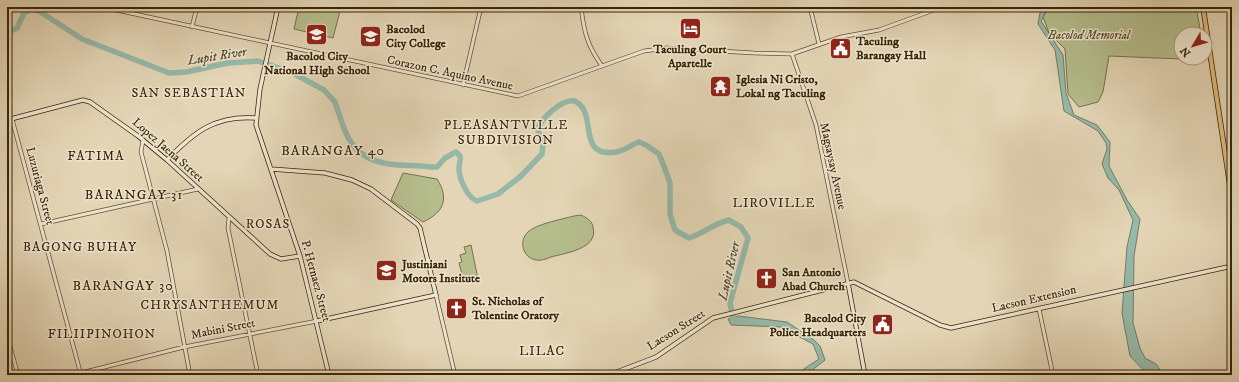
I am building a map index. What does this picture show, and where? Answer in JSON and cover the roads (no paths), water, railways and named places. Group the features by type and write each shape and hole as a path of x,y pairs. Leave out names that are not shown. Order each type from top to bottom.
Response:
{"main road":[{"name":"P. Hernaez Street","path":"278,7 256,118 259,135 300,256 329,375"},
{"path":"1203,7 1232,199"},
{"name":"Lopez Jaena Street","path":"7,120 83,100 99,107 167,160 229,218 276,258 281,259 300,256"},
{"path":"167,160 184,143 207,126 235,117 256,118"},
{"path":"271,169 325,173 352,180 371,189 409,218 419,226 436,295"},
{"name":"Lacson Extension","path":"848,284 857,283 947,327 1039,309 1122,289 1232,266"},
{"path":"848,284 865,375"},
{"name":"Lacson Street","path":"610,375 656,357 707,321 744,310 848,284"},
{"name":"Mabini Street","path":"426,296 435,288"},
{"name":"Mabini Street","path":"317,321 436,295"}],"street":[{"name":"Corazon C. Aquino Avenue","path":"102,7 512,96 522,96 636,53 667,48 760,54 792,54 841,37 879,30 942,7"},
{"path":"192,27 197,7"},
{"path":"463,85 481,7"},
{"path":"581,7 585,36 593,54 602,66"},
{"path":"810,7 820,44"},
{"name":"Magsaysay Avenue","path":"792,54 816,125 848,284"},
{"name":"Luzuriaga Street","path":"12,119 81,374"},
{"path":"143,140 141,152 170,266 190,375"},
{"path":"41,224 153,201 198,189"},
{"path":"229,218 228,228 258,375"},
{"path":"436,295 455,375"},
{"path":"1039,309 1053,375"},
{"name":"Mabini Street","path":"73,375 184,347 317,321"},
{"path":"7,336 18,375"},
{"path":"1072,375 1086,372 1086,375"}],"waterway":[{"name":"Lupit River","path":"7,33 17,28 24,13 32,9 39,11 82,39 169,73 186,72 228,63 258,61 291,72 324,90 335,102 347,135 352,143 358,150 376,161 389,164 437,167 445,158 456,152 460,156 459,172 462,182 470,196 477,201 498,194 521,176 542,154 543,143 538,131 539,126 552,110 564,103 575,101 582,107 586,115 591,142 596,148 603,152 616,152 639,142 659,154 670,183 670,214 675,230 689,238 729,220 741,227 748,238 730,303 733,318 738,322"}],"place":[{"name":"Taculing Court Apartelle","path":"690,28"},
{"name":"Bacolod City National High School","path":"317,35"},
{"name":"Bacolod City College","path":"370,36"},
{"name":"Taculing Barangay Hall","path":"840,48"},
{"name":"Iglesia Ni Cristo, Lokal ng Taculing","path":"720,86"},
{"name":"Justiniani Motors Institute","path":"387,271"},
{"name":"San Antonio Abad Church","path":"766,279"},
{"name":"St. Nicholas of Tolentine Oratory","path":"457,308"},
{"name":"Bacolod City Police Headquarters","path":"882,325"}],"district":[{"name":"SAN SEBASTIAN","path":"189,93"},
{"name":"PLEASANTVILLE SUBDIVISION","path":"506,132"},
{"name":"BARANGAY 40","path":"333,151"},
{"name":"FATIMA","path":"96,156"},
{"name":"BARANGAY 31","path":"134,195"},
{"name":"LIROVILLE","path":"774,203"},
{"name":"ROSAS","path":"268,224"},
{"name":"BAGONG BUHAY","path":"80,247"},
{"name":"BARANGAY 30","path":"123,286"},
{"name":"CHRYSANTHEMUM","path":"210,305"},
{"name":"FILIIPINOHON","path":"102,334"},
{"name":"LILAC","path":"542,351"}],"park label":[{"name":"Bacolod Memorial","path":"1089,35"}]}
